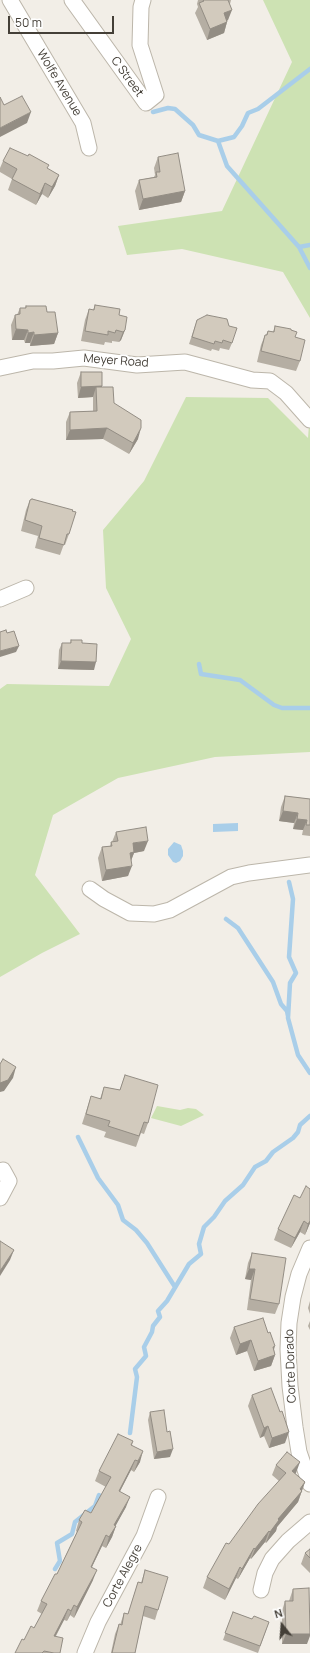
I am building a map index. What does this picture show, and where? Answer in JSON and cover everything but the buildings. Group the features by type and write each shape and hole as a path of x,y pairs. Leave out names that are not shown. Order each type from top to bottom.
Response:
{"street":[{"name":"Wolfe Avenue","path":"10,0 83,123 89,148"},
{"name":"C Street","path":"72,0 146,103 156,95 140,45 141,7 143,0"},
{"name":"Meyer Road","path":"0,368 33,361 84,358 137,365 185,362 252,380 270,381 286,393 310,420"},
{"path":"0,598 26,588"},
{"path":"90,889 123,910 138,914 154,914 170,910 231,877 249,873 310,865"},
{"path":"0,1198 9,1182 3,1170"},
{"name":"Corte Dorado","path":"310,1248 299,1274 293,1297 289,1323 288,1349 290,1386 295,1427 300,1452 310,1484"},
{"name":"Corte Alegre","path":"85,1653 98,1622 141,1542 158,1497"},
{"path":"261,1590 265,1573 272,1559 291,1538 310,1522"}],"green space":[{"path":"263,0 310,0 310,318 283,272 182,249 127,255 118,226 222,211 292,62"},
{"path":"186,397 268,398 308,438 310,410 310,752 215,757 118,778 53,815 35,875 80,934 42,953 0,977 0,689 7,684 109,686 131,639 106,588 103,530 144,481"},
{"path":"157,1106 180,1110 188,1108 196,1109 204,1115 181,1126 151,1118"}],"water":[{"path":"238,823 238,831 213,832 213,824"},
{"path":"174,842 181,845 183,851 183,856 180,861 176,863 173,862 168,855 168,849"}],"waterway":[{"path":"218,141 234,137 242,126 248,113 258,109 310,69"},
{"path":"153,112 168,108 175,109 193,125 199,135 218,141 227,166 299,247 310,268"},
{"path":"299,247 310,245"},
{"path":"199,664 201,674 240,680 274,705 282,708 310,708"},
{"path":"289,882 293,899 289,957 296,973 290,983 288,1018 298,1055 310,1073"},
{"path":"226,919 238,928 273,982 281,1004 287,1011 288,1016"},
{"path":"130,1433 137,1377 135,1369 146,1356 144,1347 152,1332 153,1326 160,1317 158,1311 167,1301 189,1264 201,1254 199,1244 204,1227 214,1217 225,1201 243,1185 255,1167 266,1161 273,1152 293,1138 298,1132 300,1125 310,1116"},
{"path":"78,1137 98,1178 118,1205 123,1220 136,1230 147,1243 175,1287"},
{"path":"55,1569 60,1561 57,1543 72,1534 75,1522 95,1506 99,1495"}]}
